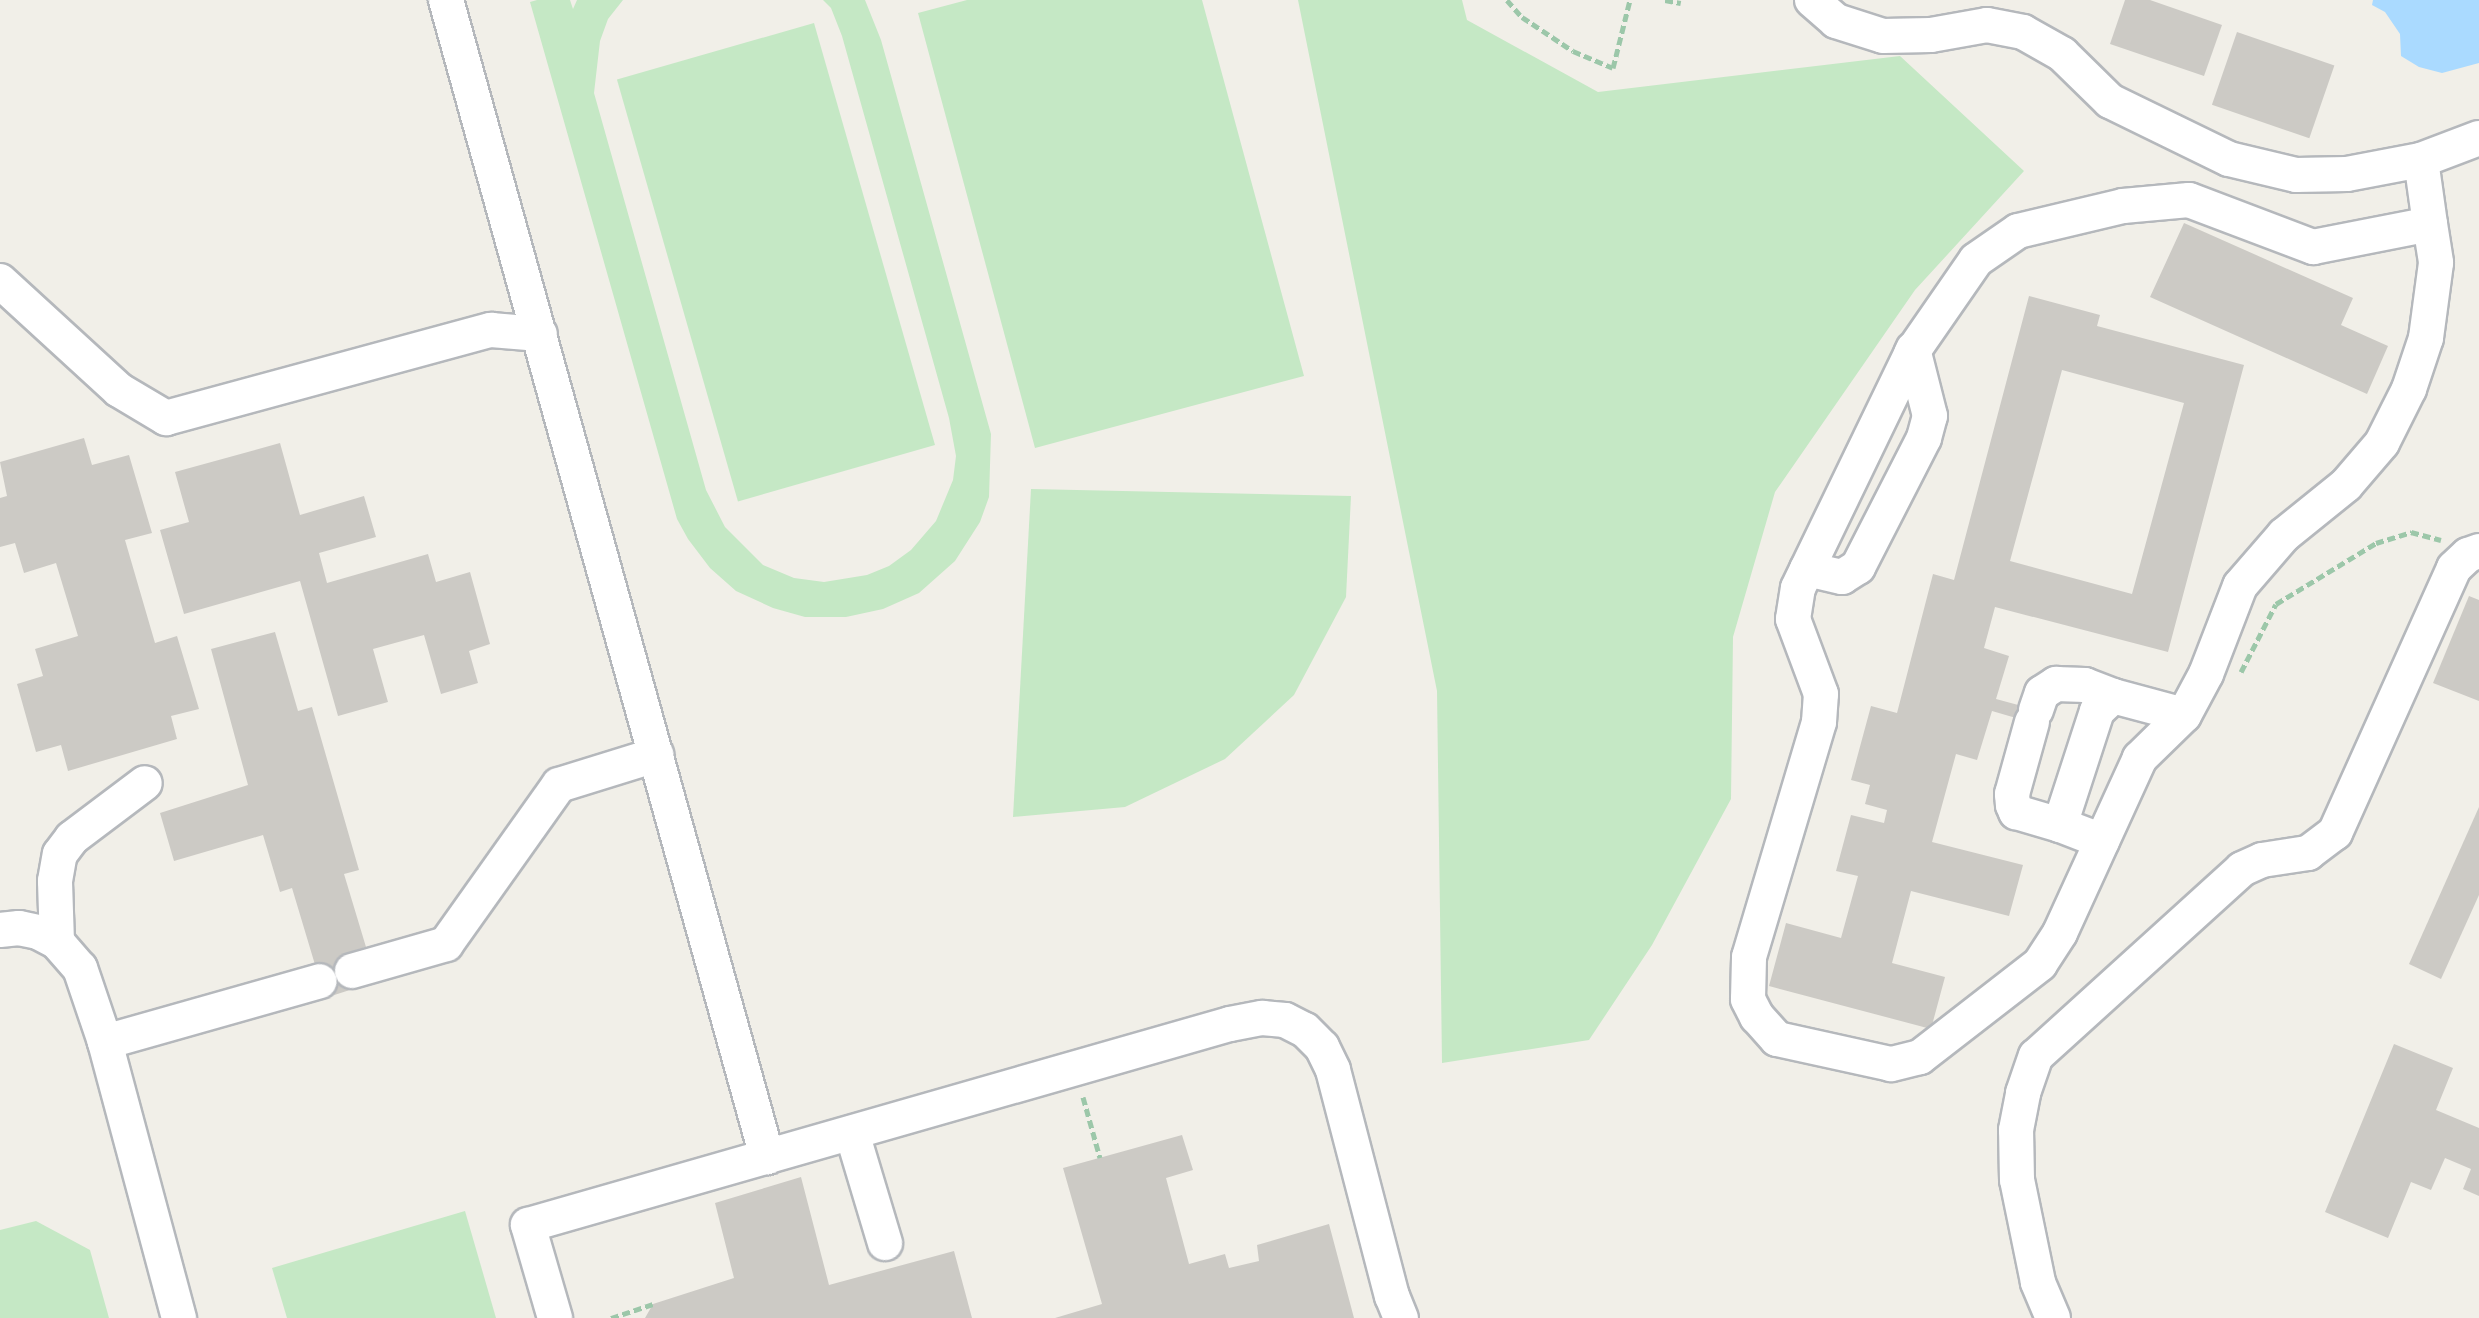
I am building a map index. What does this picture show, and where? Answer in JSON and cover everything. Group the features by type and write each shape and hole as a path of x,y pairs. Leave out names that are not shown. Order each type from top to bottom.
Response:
{"lane":[{"path":"446,0 767,1157"},
{"path":"1812,0 1836,21 1883,36 1931,35 1987,25 2023,32 2062,54 2110,101 2229,159 2296,175 2347,174 2421,160 2479,138"},
{"path":"2421,160 2436,263 2426,338 2396,416 2382,443 2346,485 2284,535 2240,586 2206,674 2184,715 2140,758 2060,933 2040,964 1920,1057 1891,1064 1777,1039 1757,1017 1748,999 1749,957 1819,722 1821,694 1793,619 1798,588 1913,349 1976,260 2018,231 2123,206 2189,200 2313,247 2430,224"},
{"path":"0,281 119,390 166,418 491,330 540,334"},
{"path":"1807,569 1842,577 1858,567 1924,438 1930,416 1913,349"},
{"path":"2053,1318 2038,1282 2017,1180 2016,1130 2023,1093 2036,1056 2242,869 2262,860 2308,853 2335,833 2454,568 2473,553"},
{"path":"2102,841 2016,812 2013,805 2012,794 2042,693 2056,684 2085,685 2113,696 2184,715"},
{"path":"2060,825 2097,711 2113,696"},
{"path":"105,1042 446,944 559,785 656,755"},
{"path":"57,942 55,881 60,854 72,838 145,783"},
{"path":"0,930 19,928 38,932 57,942 80,968 105,1042 179,1318"},
{"path":"555,1318 528,1225 1262,1018 1285,1020 1305,1030 1322,1047 1333,1070 1392,1296 1401,1318"},
{"path":"852,1133 885,1243"}],"path":[{"path":"1507,0 1522,17 1573,51 1613,68 1630,0"},
{"path":"1665,0 1681,3"},
{"path":"2206,674 2235,685 2276,604 2376,543 2411,532 2447,541 2473,553"},
{"path":"1076,1069 1100,1158"},
{"path":"611,1318 653,1304"}],"green space":[{"path":"570,0 573,9 577,0 623,0 608,19 600,41 594,93 706,490 725,527 763,565 794,578 824,582 867,575 889,566 911,550 936,521 953,480 956,456 949,418 842,36 831,8 823,0 865,0 881,40 991,434 989,497 980,522 955,561 919,593 883,609 846,617 805,617 773,608 736,591 710,568 688,539 677,519 530,2"},
{"path":"967,0 1202,0 1304,376 1035,448 918,13"},
{"path":"1298,0 1462,0 1467,20 1598,92 1900,56 2024,171 1915,290 1775,492 1733,637 1731,799 1652,945 1589,1040 1442,1063 1437,691"},
{"path":"814,23 935,445 738,501 617,80"},
{"path":"1031,489 1351,496 1346,597 1294,695 1225,759 1125,807 1013,817"},
{"path":"465,1211 496,1318 287,1318 272,1268"},
{"path":"36,1221 90,1250 109,1318 0,1318 0,1230"}],"water":[{"path":"2373,0 2479,0 2479,63 2442,73 2419,67 2401,56 2400,34 2385,12 2372,5"}],"building":[{"path":"2125,0 2150,0 2222,25 2204,76 2110,44"},
{"path":"2237,32 2334,66 2309,138 2212,105"},
{"path":"2184,223 2353,298 2341,325 2388,346 2367,394 2150,297"},
{"path":"2029,296 2100,315 2097,326 2244,365 2168,652 1995,607 1984,648 2009,656 1996,699 2051,714 2047,727 1992,711 1977,760 1956,754 1932,842 2023,865 2009,916 1911,891 1892,963 1945,977 1931,1029 1769,986 1786,923 1841,938 1858,876 1836,871 1851,815 1884,823 1887,810 1865,804 1870,785 1851,780 1871,706 1897,713 1933,574 1954,580","holes":["2062,370 2184,403 2132,594 2010,561"]},
{"path":"84,438 92,465 129,455 152,533 125,540 155,643 177,636 199,709 171,716 177,739 68,771 61,745 36,752 17,684 43,676 35,649 78,636 56,563 24,573 15,543 0,547 0,498 7,496 0,462"},
{"path":"280,443 300,515 364,496 376,537 319,553 327,583 428,554 436,582 470,572 490,644 469,651 478,683 441,694 424,635 373,649 388,702 338,716 300,581 184,614 160,530 189,522 175,472"},
{"path":"2469,596 2479,600 2479,701 2433,683"},
{"path":"275,632 298,711 312,707 359,870 344,874 366,947 346,953 356,988 325,998 292,888 280,892 263,835 174,861 160,813 248,785 211,649"},
{"path":"2479,807 2479,895 2441,979 2409,964"},
{"path":"2394,1044 2453,1068 2436,1110 2479,1128 2479,1196 2463,1189 2471,1169 2445,1158 2431,1190 2411,1182 2388,1238 2325,1212"},
{"path":"1182,1135 1193,1170 1166,1178 1189,1264 1225,1254 1229,1268 1259,1261 1257,1245 1329,1224 1354,1318 1055,1318 1102,1304 1063,1168"},
{"path":"801,1177 829,1285 954,1251 972,1318 645,1318 653,1304 734,1278 715,1203"}]}
